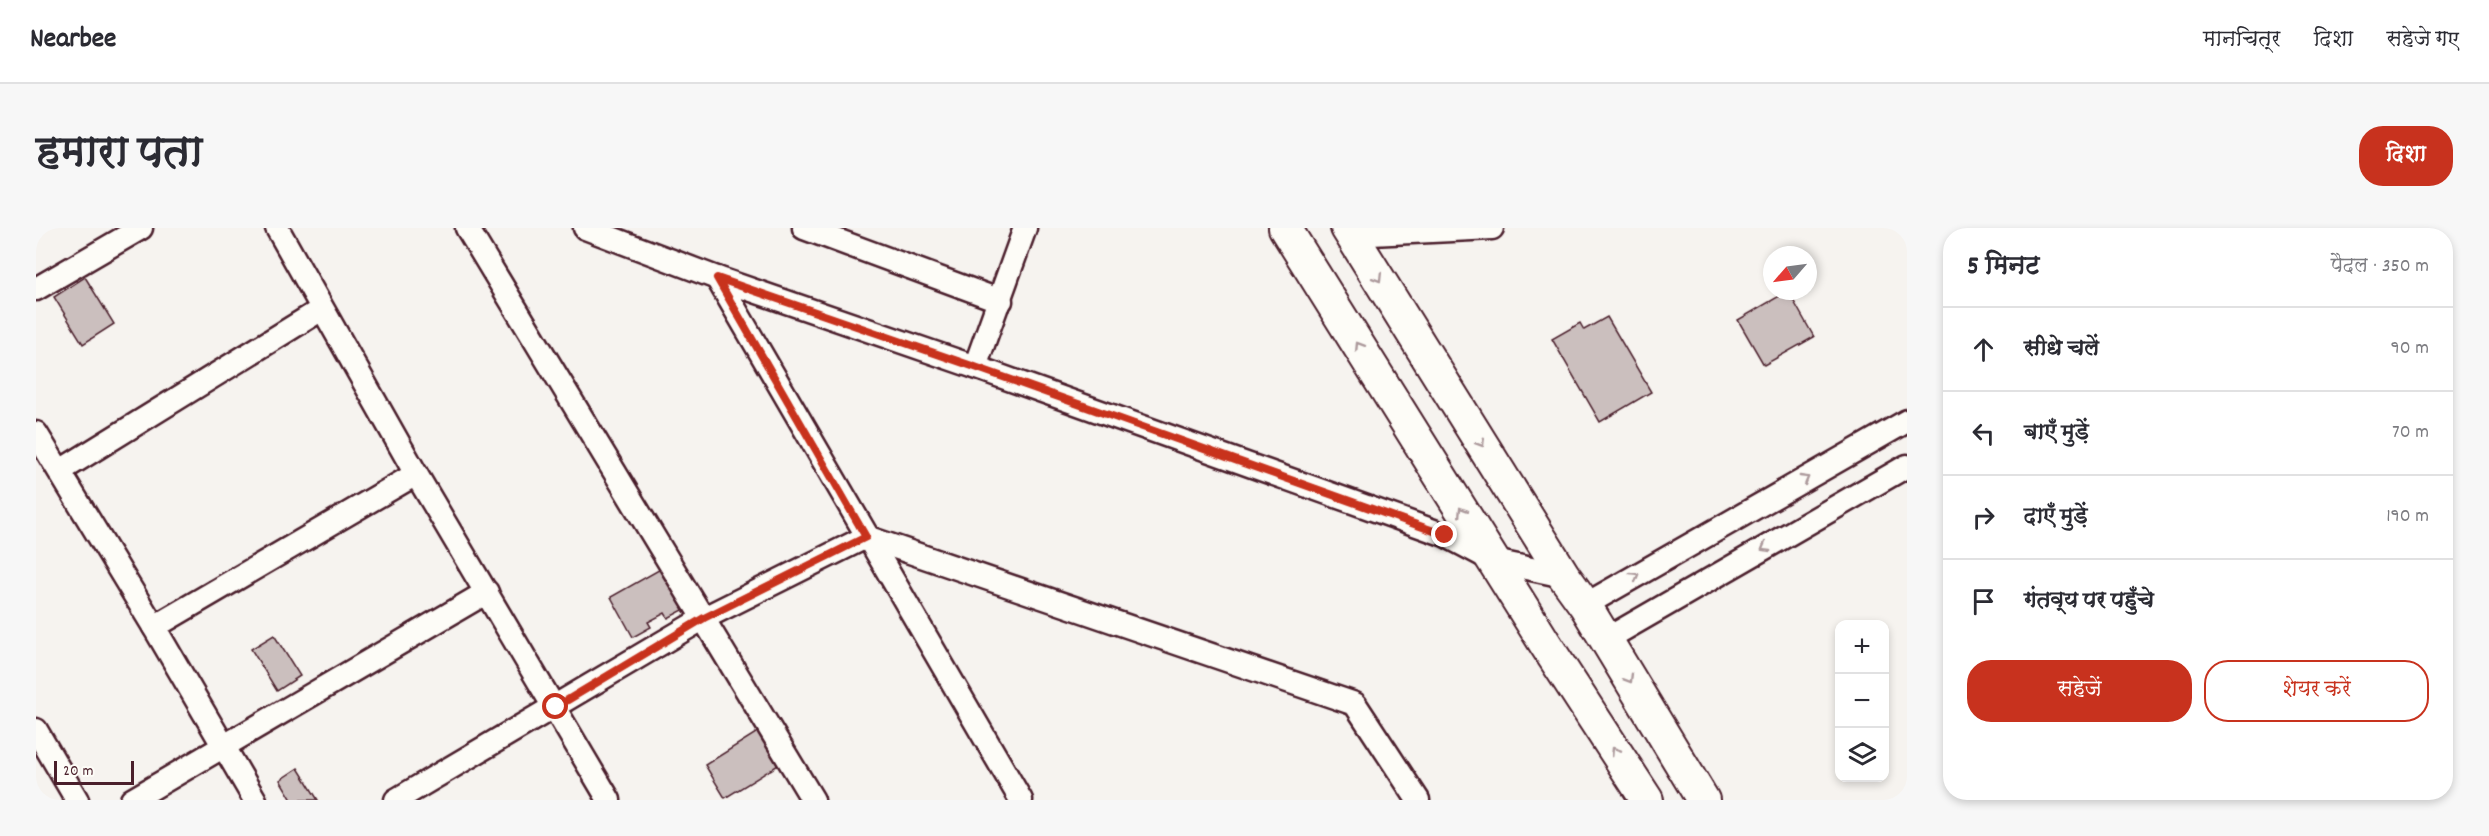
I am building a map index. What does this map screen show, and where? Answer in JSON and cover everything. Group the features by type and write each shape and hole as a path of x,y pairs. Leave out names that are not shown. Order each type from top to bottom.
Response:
{"main road":[{"path":"1285,228 1647,800"},
{"path":"1349,231 1564,576 1585,605 1702,800"}],"street":[{"path":"36,289 141,228"},
{"path":"277,228 416,474 609,800"},
{"path":"467,228 813,800"},
{"path":"585,228 717,278 975,367 1445,535 1494,561 1564,576"},
{"path":"804,228 1001,301"},
{"path":"975,367 1001,301 1025,228"},
{"path":"1349,231 1492,228"},
{"path":"717,278 1021,800"},
{"path":"60,471 322,309"},
{"path":"1585,605 1907,421"},
{"path":"36,433 154,627 255,800"},
{"path":"1605,640 1907,466"},
{"path":"154,627 416,474"},
{"path":"396,800 704,618 866,537 1355,704 1418,800"},
{"path":"132,800 487,592"},
{"path":"36,730 77,800"}],"building":[{"path":"85,277 114,324 83,344 54,297"},
{"path":"1772,300 1793,300 1814,337 1764,365 1738,320"},
{"path":"1607,317 1651,392 1600,422 1552,339 1580,323 1584,330"},
{"path":"664,567 687,608 668,618 665,613 648,622 651,627 633,637 611,597"},
{"path":"274,635 300,676 277,691 251,649"},
{"path":"759,731 780,764 725,798 705,765"},
{"path":"298,768 318,800 292,800 280,780"}],"route":[{"path":"556,707 704,618 866,537 717,278 975,367 1445,535"}]}
